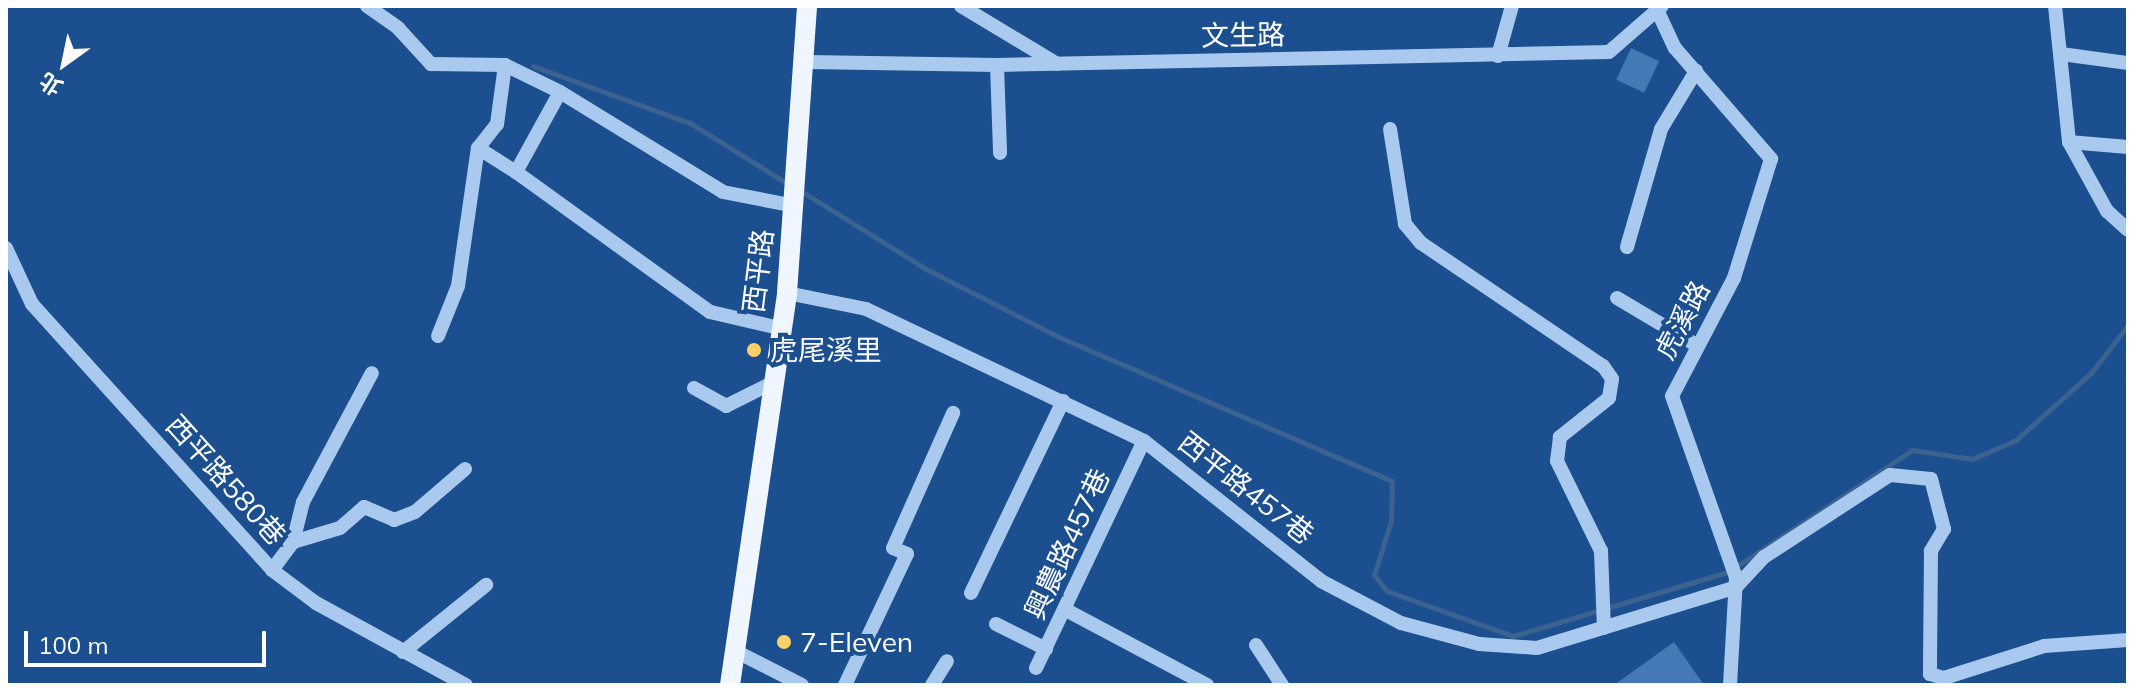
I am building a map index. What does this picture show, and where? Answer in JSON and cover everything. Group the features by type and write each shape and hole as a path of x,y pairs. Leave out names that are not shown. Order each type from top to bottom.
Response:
{"main road":[{"name":"西平路","path":"730,685 779,328 787,293 807,62 807,6"}],"street":[{"path":"367,6 398,28 431,64 505,65 560,92 723,192 795,206"},
{"path":"961,6 1057,64"},
{"path":"1498,56 1512,6"},
{"path":"2055,6 2069,142 2107,211 2128,230"},
{"name":"文生路","path":"807,62 997,65 1609,52 1660,9"},
{"name":"虎溪路","path":"1660,9 1675,48 1771,159 1734,278 1672,396 1730,551 1736,582 1730,685"},
{"path":"2061,54 2128,63"},
{"path":"438,336 458,286 478,148 497,124 505,65"},
{"path":"997,65 1000,153"},
{"path":"1627,247 1661,129 1696,71"},
{"path":"516,172 560,92"},
{"path":"1390,129 1405,224 1413,234 1603,366 1612,379 1609,398 1560,437 1557,461 1601,551 1604,628"},
{"path":"2069,142 2128,147"},
{"path":"478,148 710,312 779,328"},
{"name":"西平路580巷","path":"6,248 32,304 272,570 316,603 466,685"},
{"name":"西平路457巷","path":"787,293 866,309 1144,441 1321,581 1401,623 1479,644 1537,648 1715,593 1736,582"},
{"path":"1617,298 1698,346"},
{"path":"272,570 293,542 303,502 372,373"},
{"path":"694,388 726,406 772,383"},
{"path":"971,593 1063,401"},
{"path":"845,685 907,554 893,548 953,413"},
{"name":"興農路457巷","path":"1036,668 1144,441"},
{"path":"293,542 340,528 364,507 394,520 415,512 465,469"},
{"path":"1736,582 1764,557 1890,475 1931,479 1944,529 1931,551 1930,674 1944,678 2044,646 2128,640"},
{"path":"403,652 486,585"},
{"path":"1066,610 1207,685"},
{"path":"996,624 1046,649"},
{"path":"1256,645 1282,685"},
{"path":"735,651 802,685"},
{"path":"932,685 947,661"}],"building":[{"path":"1631,48 1659,61 1644,93 1616,80"},
{"path":"1674,642 1704,685 1614,685"}],"waterway":[{"path":"533,66 690,123 788,184"},
{"path":"801,191 928,270 1059,337 1392,481 1391,521 1374,575 1387,591 1513,636 1728,572 1912,450 1972,459 2016,440 2091,373 2128,325"}],"place":[{"name":"虎尾溪里","path":"754,350"},
{"name":"7-Eleven","path":"784,642"}]}
